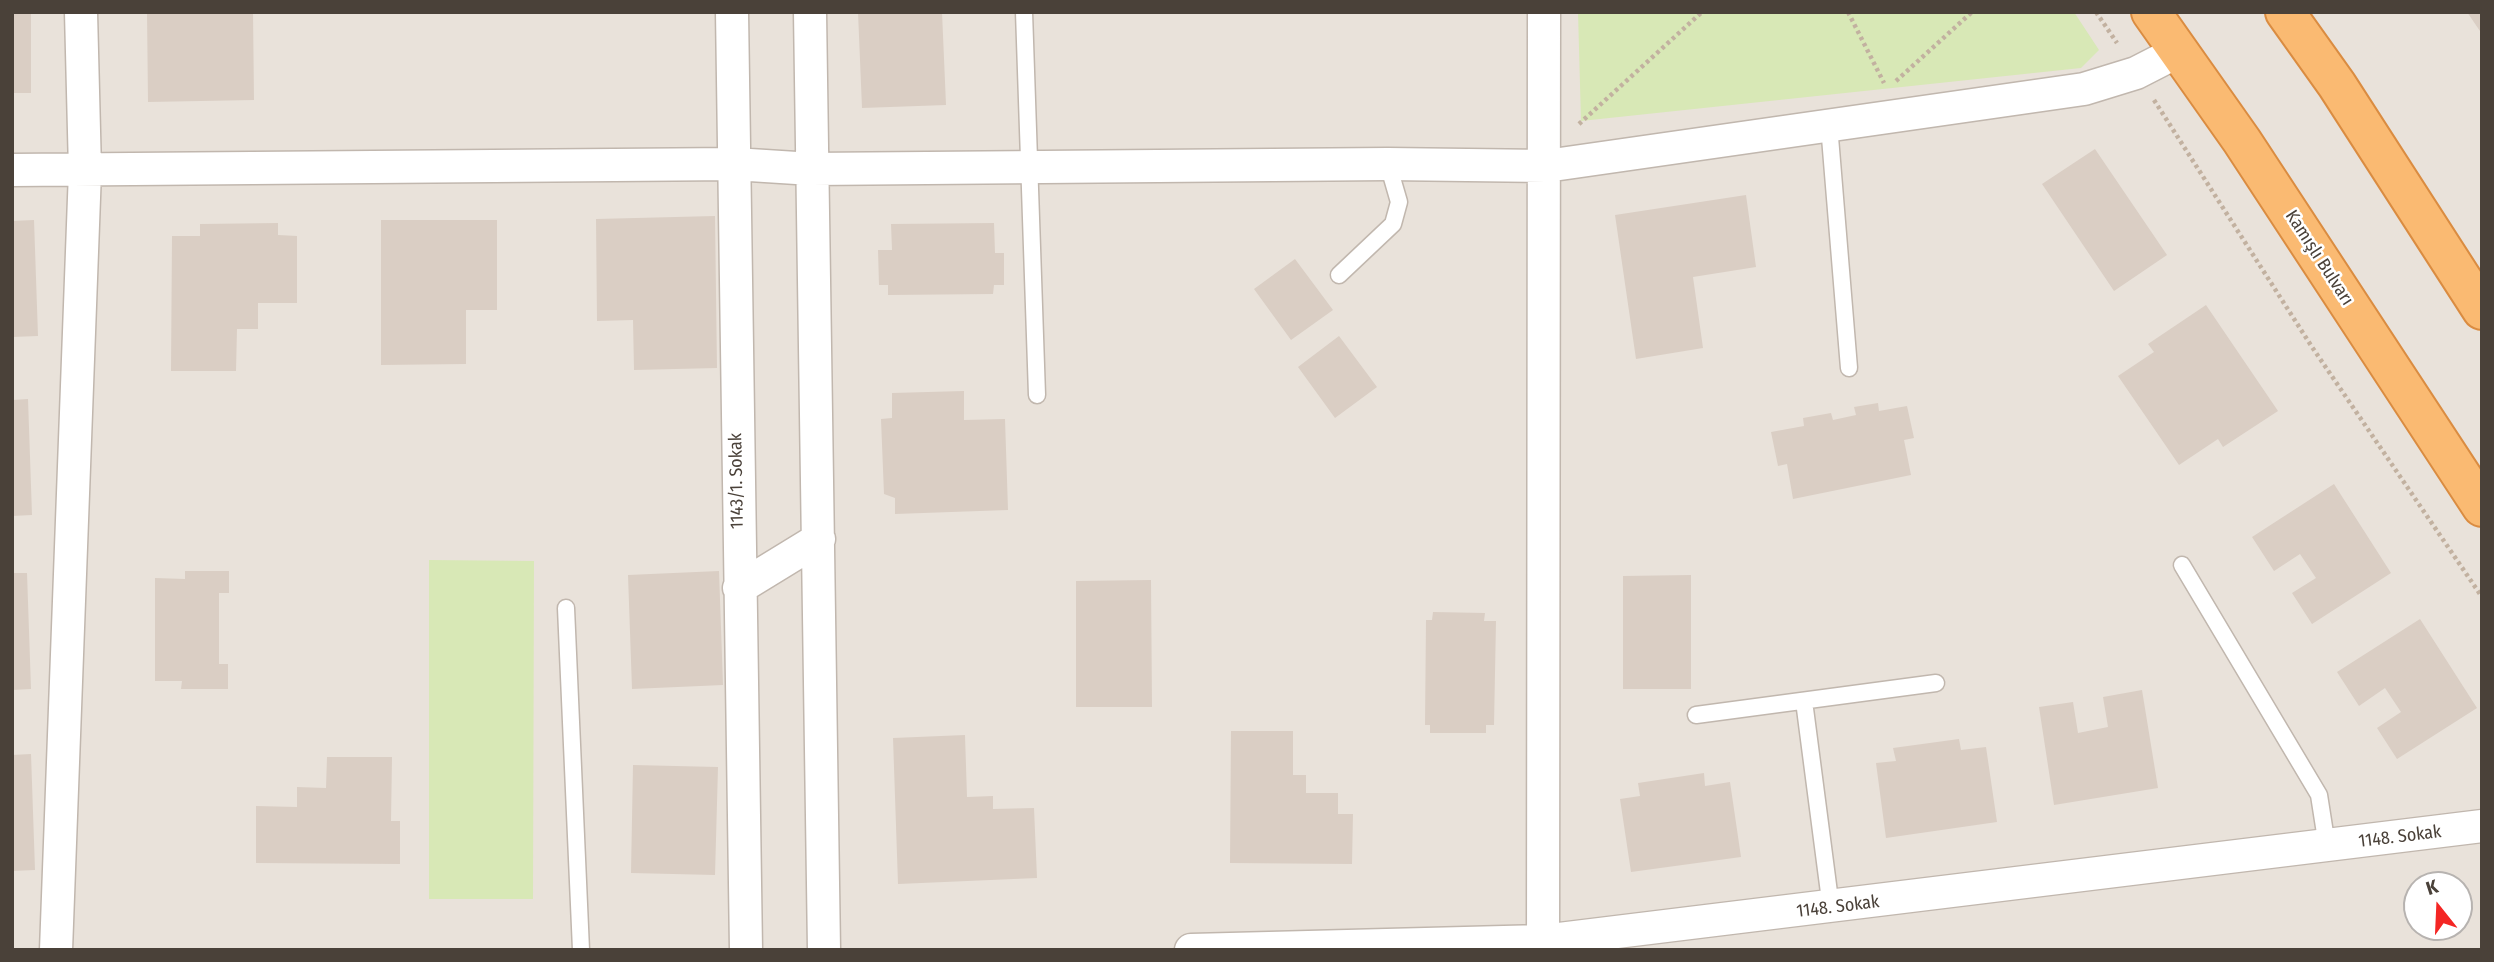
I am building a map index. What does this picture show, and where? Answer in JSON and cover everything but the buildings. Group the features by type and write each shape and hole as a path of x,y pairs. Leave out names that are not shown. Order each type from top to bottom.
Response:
{"highway":[{"name":"Kamışlı Bulvarı","path":"2151,12 2242,141 2482,507"},
{"path":"2300,18 2337,85 2482,310"}],"street":[{"path":"57,950 85,171 81,12"},
{"name":"1143/1. Sokak","path":"732,12 746,950"},
{"path":"810,12 824,950"},
{"path":"1544,12 1544,945"},
{"path":"12,170 734,164 812,169 1388,164 1546,166 2084,89 2137,72 2177,52"},
{"path":"739,588 819,539"},
{"name":"1148. Sokak","path":"1191,950 1544,945 2482,826"}],"lane":[{"path":"1024,12 1037,395"},
{"path":"1829,125 1849,368"},
{"path":"1339,275 1393,224 1399,202 1388,164"},
{"path":"2182,565 2319,794 2327,846"},
{"path":"566,608 581,950"},
{"path":"1696,715 1936,683"},
{"path":"1804,701 1831,908"}],"path":[{"path":"1546,166 1581,121 1702,12"},
{"path":"1848,12 1888,89 1972,12"},
{"path":"2096,12 2312,347 2482,597"}],"shaded area":[{"path":"12,12 2482,12 2482,950 12,950"}],"green space":[{"path":"1578,12 2074,12 2099,50 2081,68 1581,121"},
{"path":"429,560 534,561 533,899 429,899"}]}
